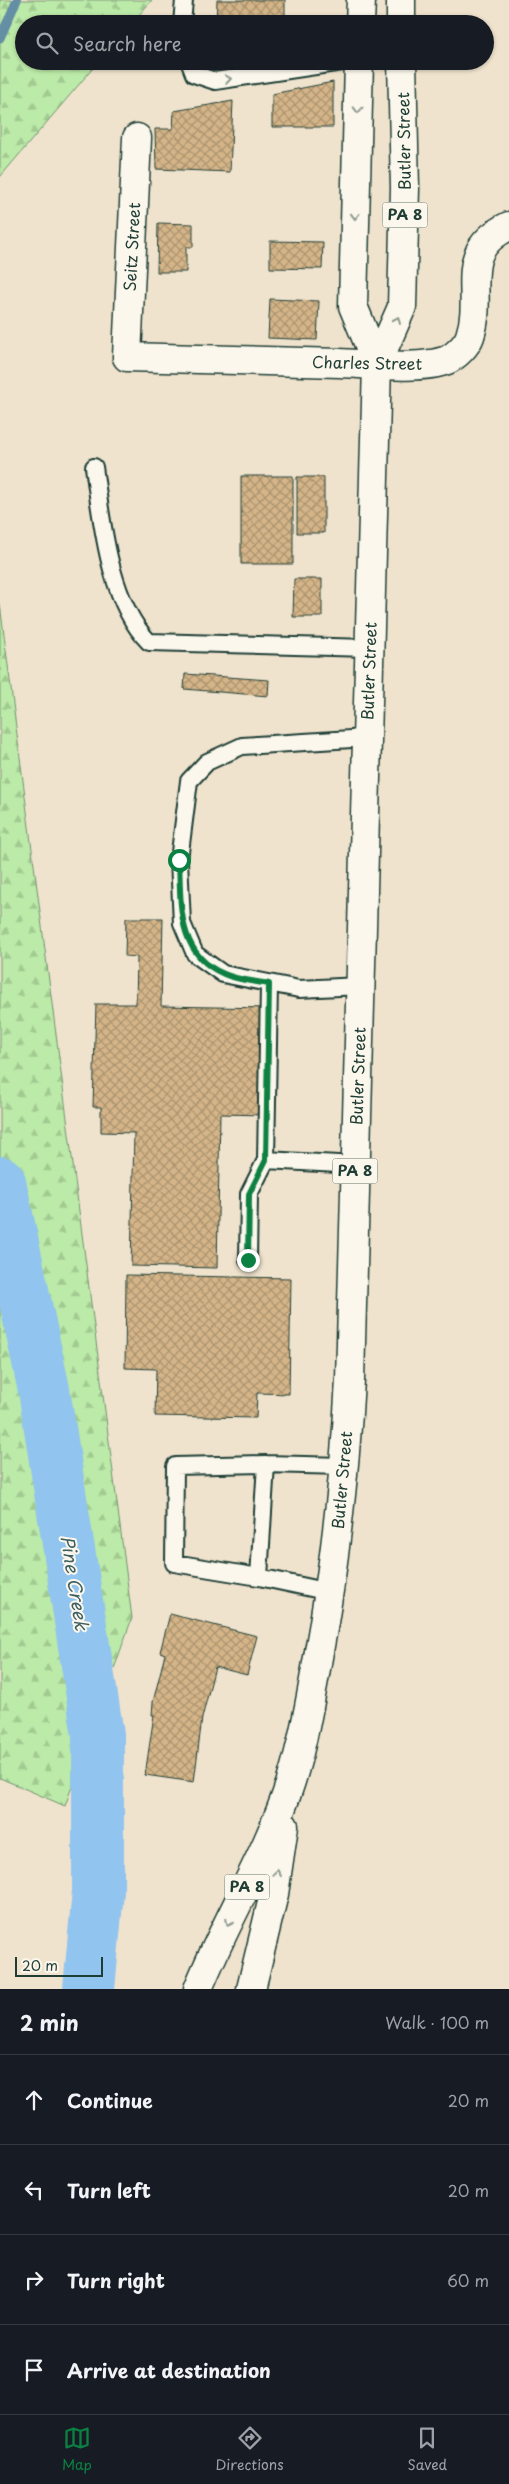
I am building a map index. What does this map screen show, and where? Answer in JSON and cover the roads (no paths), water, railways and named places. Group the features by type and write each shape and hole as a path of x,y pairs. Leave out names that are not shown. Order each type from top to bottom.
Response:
{"main road":[{"path":"360,15 361,0"},
{"path":"401,0 401,15"},
{"name":"Butler Street","path":"359,70 353,306 377,364"},
{"name":"Butler Street","path":"250,1989 274,1894 291,1782 312,1692 330,1592 350,1380 377,364 402,307 405,188 402,70"},
{"name":"Seitz Street","path":"127,357 137,138"},
{"name":"Charles Street","path":"127,357 377,364 430,364 447,360 456,354 470,336 478,252 495,234 509,226"},
{"name":"Butler Street","path":"198,1989 250,1881 291,1782"}],"lane":[{"path":"183,15 184,0"},
{"path":"192,70 194,74 215,81 289,70"},
{"path":"94,467 102,523 115,576 130,616 138,631 149,642 369,648"},
{"path":"360,986 298,989 223,974 195,954 182,923 179,860 189,780 207,762 242,746 367,738"},
{"path":"248,1260 249,1194 266,1160 269,984"},
{"path":"266,1160 356,1165"},
{"path":"330,1592 259,1577 174,1563 175,1466 266,1464 343,1466"},
{"path":"259,1577 266,1464"}],"waterway":[{"path":"0,38 17,0"},
{"name":"Pine Creek","path":"0,1182 44,1390 98,1735 98,1891 89,1989"}]}
